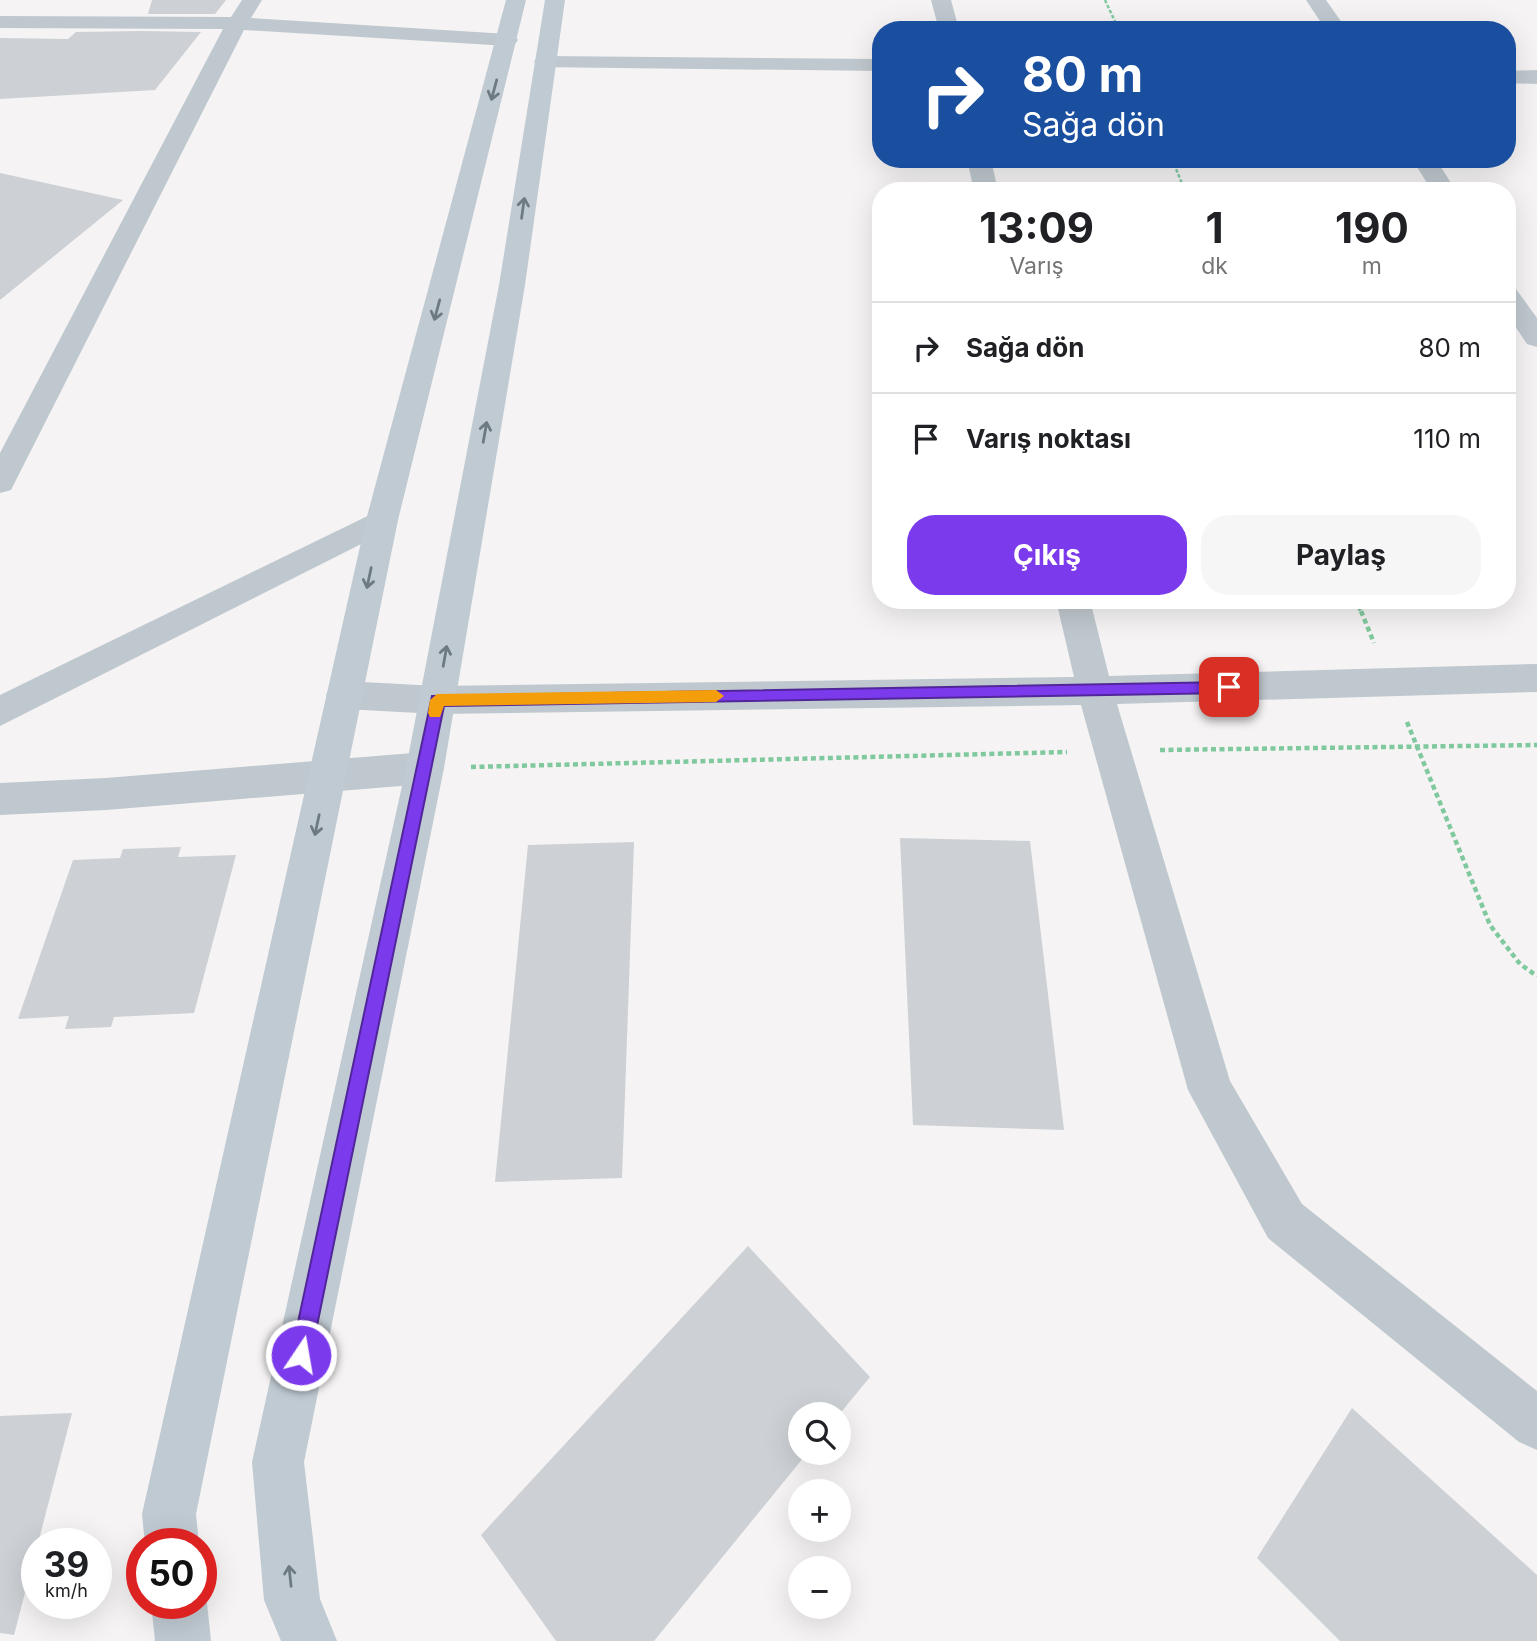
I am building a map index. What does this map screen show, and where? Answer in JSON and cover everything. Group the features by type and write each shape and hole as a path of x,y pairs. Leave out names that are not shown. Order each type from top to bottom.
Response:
{"main road":[{"path":"170,1528 169,1514 382,520 508,40 516,0"},
{"path":"309,1641 292,1600 278,1462 425,768 512,285 555,0"},
{"path":"181,1619 183,1641"}],"street":[{"path":"7,22 31,0"},
{"path":"0,482 237,23 252,0"},
{"path":"941,0 947,21"},
{"path":"1316,0 1331,21"},
{"path":"7,22 237,23 508,40"},
{"path":"545,62 872,65"},
{"path":"1516,77 1537,77"},
{"path":"1516,306 1534,329"},
{"path":"0,712 382,520"},
{"path":"1075,609 1094,691 1210,1090 1285,1221 1537,1423"},
{"path":"344,695 437,700 1094,691 1537,678"},
{"path":"0,799 70,797 328,772 425,768"}],"path":[{"path":"1105,0 1115,21"},
{"path":"1360,609 1490,925 1520,964 1537,976"},
{"path":"425,768 1112,751 1537,745"}],"building":[{"path":"152,0 226,0 215,14 148,14"},
{"path":"76,32 201,32 155,90 0,99 0,38 68,39"},
{"path":"0,173 123,200 0,300"},
{"path":"900,838 1030,841 1064,1130 913,1125"},
{"path":"634,842 622,1178 495,1182 528,845"},
{"path":"181,847 178,857 236,855 194,1013 114,1017 111,1027 65,1029 69,1016 18,1019 73,860 120,858 123,849"},
{"path":"748,1246 870,1377 849,1402 788,1402 788,1465 797,1465 654,1641 556,1641 481,1535"},
{"path":"1352,1408 1537,1575 1537,1641 1340,1641 1257,1558"},
{"path":"72,1413 42,1528 21,1528 21,1608 14,1635 0,1633 0,1416"}],"slow traffic":[{"path":"435,713 437,700 716,696"}],"route":[{"path":"301,1355 437,700 1229,687"}]}
